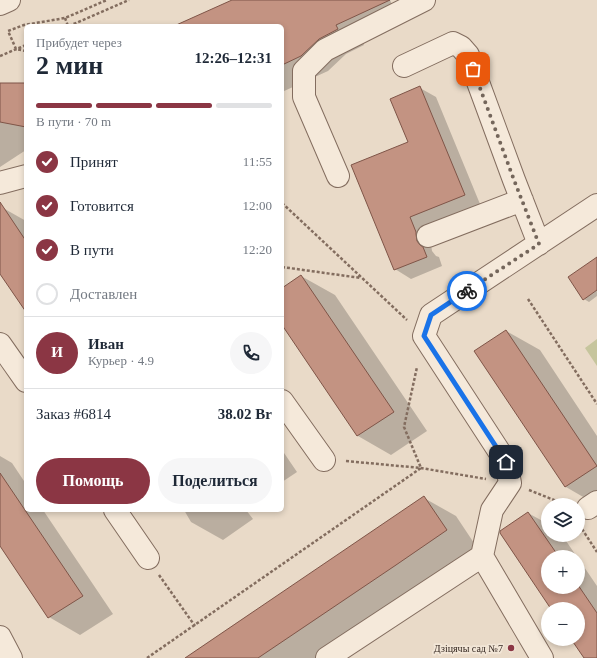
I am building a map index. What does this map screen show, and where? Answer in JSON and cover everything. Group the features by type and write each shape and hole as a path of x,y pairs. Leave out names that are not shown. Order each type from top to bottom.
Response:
{"street":[{"path":"0,4 9,0"},
{"path":"338,176 304,97 304,71 325,50 424,0"},
{"path":"404,66 453,43 461,47 468,55 539,244"},
{"path":"0,183 24,177"},
{"path":"428,236 522,200"},
{"path":"542,658 482,556 492,510 510,483 506,462 424,336 431,315 596,207"},
{"path":"0,344 24,378"},
{"path":"284,404 324,460"},
{"path":"116,512 148,558"},
{"path":"327,658 482,556"},
{"path":"0,637 11,658"}],"path":[{"path":"30,24 64,18 107,0"},
{"path":"74,24 129,0"},
{"path":"64,18 68,24"},
{"path":"24,25 8,31 16,49 24,51"},
{"path":"0,56 24,46"},
{"path":"284,205 424,336 404,427 421,468"},
{"path":"284,267 362,278"},
{"path":"528,300 597,404"},
{"path":"324,460 421,468 510,483 549,498"},
{"path":"147,658 421,468"},
{"path":"588,511 597,552"},
{"path":"148,558 194,626"}],"green space":[{"path":"597,339 597,366 585,348"}],"building":[{"path":"232,0 390,0 336,25 338,29 319,39 301,56 284,64 284,24 178,24"},
{"path":"0,83 24,83 24,127 0,122"},
{"path":"420,86 465,195 410,217 416,232 417,241 423,247 427,257 394,270 351,165 408,142 390,99"},
{"path":"0,202 24,238 24,309 0,274"},
{"path":"597,257 597,290 583,300 568,277"},
{"path":"301,275 394,412 357,436 284,328 284,287"},
{"path":"506,330 597,466 565,487 474,351"},
{"path":"0,473 24,509 24,512 26,512 83,596 48,618 0,546"},
{"path":"424,496 447,530 396,565 258,658 185,658"},
{"path":"528,512 541,531 541,542 549,542 554,550 541,550 541,594 584,594 597,613 597,658 584,658 576,646 585,646 585,602 546,602 500,533 500,531"}],"way so far":[{"path":"467,291 539,244 473,69"}],"place":[{"name":"Дзіцячы сад №7","path":"511,648"}],"route":[{"path":"467,291 431,315 424,336 506,462"}]}
